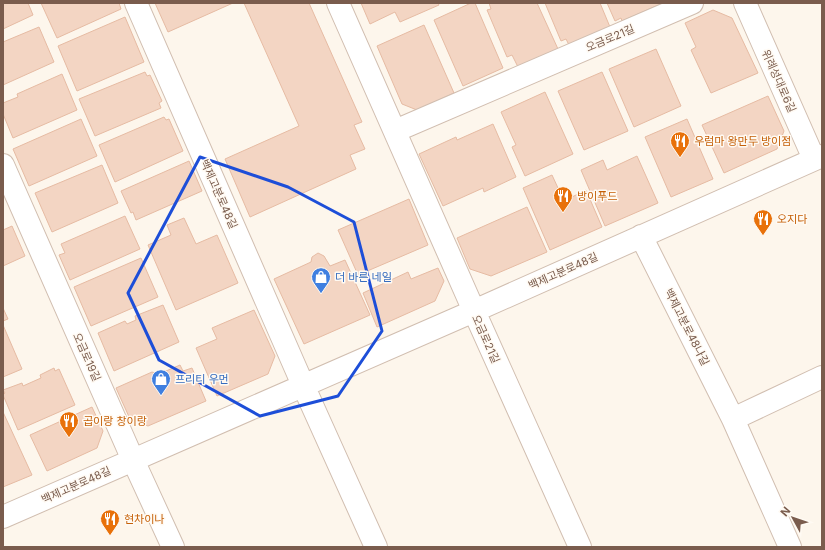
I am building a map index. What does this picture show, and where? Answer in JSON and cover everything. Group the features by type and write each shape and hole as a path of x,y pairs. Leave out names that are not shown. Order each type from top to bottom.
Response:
{"street":[{"name":"백제고분로48길","path":"136,3 303,385 376,547"},
{"name":"오금로21길","path":"338,3 580,547"},
{"name":"오금로21길","path":"395,131 692,3"},
{"name":"위례성대로6길","path":"745,3 818,158"},
{"name":"백제고분로48길","path":"3,518 818,158"},
{"name":"오금로19길","path":"3,165 132,460 172,547"},
{"name":"백제고분로48나길","path":"641,236 733,419 790,547"},
{"path":"733,419 822,377"}],"highlighted area":[{"path":"200,157 288,187 354,222 382,331 338,396 260,416 159,360 128,293"}],"building":[{"path":"3,3 28,3 33,15 3,29"},
{"path":"41,3 119,3 121,9 57,38"},
{"path":"155,3 233,3 168,32"},
{"path":"244,3 309,3 362,122 354,125 365,149 350,155 356,169 250,217 225,159 299,126"},
{"path":"361,3 438,3 439,5 400,22 395,12 370,24"},
{"path":"471,3 475,3 503,68 463,86 434,20"},
{"path":"489,3 537,3 558,49 518,67 512,55 507,57 487,10 491,9"},
{"path":"545,3 600,3 610,27 569,45 566,39 561,41"},
{"path":"607,3 663,3 622,21 621,18 615,21"},
{"path":"713,10 732,18 758,73 711,93 691,50 696,47 685,23"},
{"path":"125,17 144,62 77,91 58,46"},
{"path":"424,25 454,93 417,110 402,104 377,46"},
{"path":"39,27 54,62 3,85 3,42"},
{"path":"656,49 681,106 634,127 609,69"},
{"path":"145,72 147,76 150,75 162,101 159,103 161,108 95,136 79,99"},
{"path":"602,72 628,131 584,150 558,91"},
{"path":"62,74 77,110 13,138 3,114 3,103 18,97 17,94"},
{"path":"545,92 573,154 525,176 512,147 516,145 501,112"},
{"path":"768,96 784,131 777,149 724,173 702,125"},
{"path":"164,117 166,120 169,119 183,151 115,182 99,145"},
{"path":"81,119 97,156 29,186 13,149"},
{"path":"687,119 713,179 671,197 645,137"},
{"path":"493,124 516,177 484,192 483,188 443,206 419,154 456,137 457,140"},
{"path":"637,156 658,203 605,226 581,170 603,160 607,170"},
{"path":"189,161 202,191 136,220 133,212 131,213 121,191"},
{"path":"102,165 118,203 52,232 35,193"},
{"path":"552,175 564,201 586,190 602,227 550,250 523,188"},
{"path":"409,199 428,245 358,275 338,230"},
{"path":"527,207 547,252 491,276 470,269 457,238"},
{"path":"125,216 140,249 70,280 59,255 65,253 61,244"},
{"path":"184,218 196,244 217,235 238,283 176,310 148,245 171,235 167,225"},
{"path":"12,226 25,256 3,266 3,230"},
{"path":"318,253 324,256 330,266 345,260 370,315 304,344 274,279 311,262 312,257"},
{"path":"141,258 158,297 91,326 74,287"},
{"path":"438,268 444,281 435,301 377,327 363,293 408,272 411,279"},
{"path":"163,305 179,342 114,371 98,333 125,321 127,324 136,320 135,316"},
{"path":"3,308 8,319 3,321"},
{"path":"254,310 275,356 268,374 217,396 196,348 217,339 212,328"},
{"path":"3,325 22,369 3,377"},
{"path":"180,365 183,371 192,368 206,401 148,426 130,419 116,388 152,372 159,374"},
{"path":"54,368 55,371 59,369 75,405 18,430 3,395 5,393 3,390 22,383 23,386 41,378 40,375"},
{"path":"92,407 103,431 97,448 47,471 30,435"},
{"path":"3,412 32,475 3,487"}],"place":[{"name":"우럼마 왕만두 방이점","path":"680,158"},
{"name":"방이푸드","path":"563,213"},
{"name":"오지다","path":"763,236"},
{"name":"더 바른 네일","path":"321,294"},
{"name":"프리티 우먼","path":"161,396"},
{"name":"곱이랑 창이랑","path":"69,438"},
{"name":"현차이나","path":"110,536"}]}
